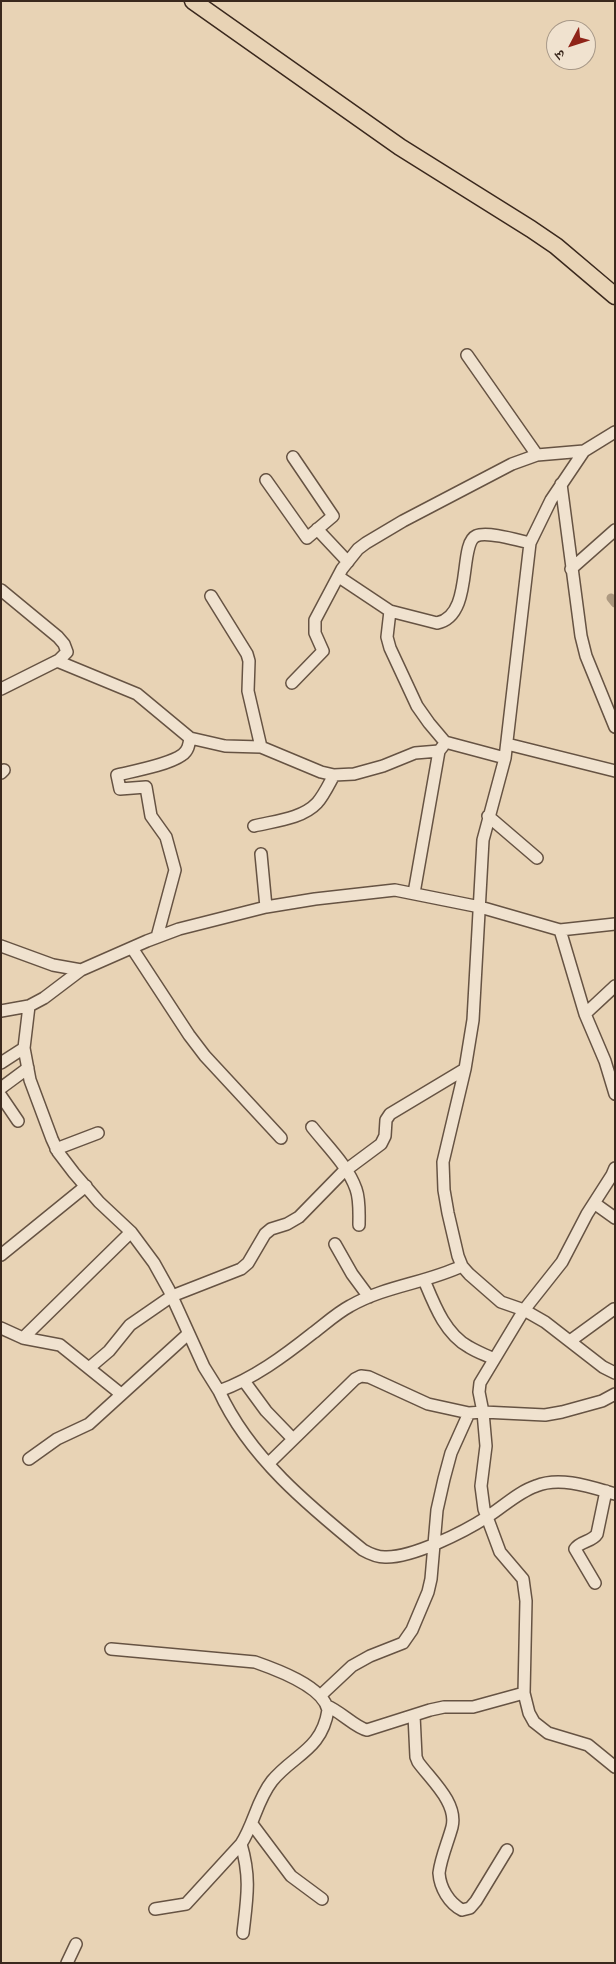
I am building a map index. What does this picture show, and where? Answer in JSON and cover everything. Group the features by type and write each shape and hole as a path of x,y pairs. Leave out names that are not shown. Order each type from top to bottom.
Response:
{"highway":[{"path":"193,1 400,147 556,246 615,296"}],"street":[{"path":"467,355 537,455"},
{"path":"615,432 584,451 561,484 530,542 505,758 483,840 472,1020 465,1069 443,1162 448,1213 462,1266 501,1302 524,1310 545,1322 603,1367 615,1373"},
{"path":"292,683 323,651 315,633 315,620 348,562 366,543 403,521 512,464 537,455 584,451"},
{"path":"266,480 307,538 317,530 333,516 293,457"},
{"path":"561,484 580,636 586,656 615,727"},
{"path":"317,530 348,562"},
{"path":"571,570 615,530"},
{"path":"339,577 390,611 429,622 444,622 455,609 460,597 472,539 484,534 530,542"},
{"path":"1,590 64,644 67,652 57,661 1,689"},
{"path":"211,596 247,654 249,661 248,691 261,747"},
{"path":"390,611 387,637 390,648 417,706 442,747 414,893"},
{"path":"57,661 137,694 190,738 225,746 261,747 321,772 334,775 366,771 414,753 442,747 505,758"},
{"path":"157,937 175,870 166,837 151,816 146,787 120,789 117,775 142,770 182,755 189,746 190,738"},
{"path":"507,744 615,771"},
{"path":"254,826 297,815 309,809 321,797 334,775"},
{"path":"488,816 537,858"},
{"path":"261,854 266,907"},
{"path":"1,1011 29,1006 44,998 81,970 179,929 266,907 362,893 395,890 414,893 480,906 560,930 615,924"},
{"path":"560,930 585,1014 610,1074 615,1094"},
{"path":"1,946 54,964 81,970"},
{"path":"132,948 205,1056 281,1138"},
{"path":"585,1014 615,986"},
{"path":"29,1006 24,1048 34,1093 56,1148 64,1161 99,1202 131,1232 154,1263 172,1296 188,1334 244,1434 310,1506 363,1550 373,1555 385,1557 399,1556 432,1545 486,1518 536,1485 547,1483 575,1484 611,1493 598,1534 594,1538 579,1544 575,1549 595,1583"},
{"path":"1,1063 24,1048"},
{"path":"600,1048 615,1062"},
{"path":"1,1088 28,1068"},
{"path":"89,1368 109,1351 130,1325 172,1296 241,1269 248,1263 265,1234 271,1229 287,1224 299,1217 346,1170 381,1144 385,1136 386,1120 390,1114 465,1069"},
{"path":"1,1096 18,1121"},
{"path":"312,1128 346,1170 358,1195 359,1225"},
{"path":"56,1148 98,1133"},
{"path":"615,1168 562,1262 524,1310 494,1358 480,1383 479,1392 486,1446 481,1486 486,1518 500,1552 519,1573 524,1586 526,1601 524,1694 528,1713 540,1728 558,1737 588,1745 615,1767"},
{"path":"1,1255 86,1186"},
{"path":"594,1203 615,1218"},
{"path":"23,1338 131,1232"},
{"path":"336,1244 347,1265 369,1297"},
{"path":"219,1391 244,1382 349,1306 369,1297 445,1274 462,1266"},
{"path":"424,1280 441,1317 459,1339 469,1347 494,1358"},
{"path":"570,1341 614,1309"},
{"path":"1,1328 23,1338 60,1345 121,1394"},
{"path":"29,1458 57,1439 89,1424 188,1334"},
{"path":"269,1463 354,1378 361,1376 369,1377 428,1404 469,1413 545,1414 562,1412 602,1401 615,1394"},
{"path":"244,1382 266,1411 293,1439"},
{"path":"155,1909 186,1904 241,1844 252,1824 260,1802 274,1779 308,1750 314,1742 326,1718 324,1701 352,1666 370,1656 397,1646 407,1638 428,1592 431,1579 432,1545 437,1510 448,1464 469,1413"},
{"path":"111,1649 254,1662 290,1676 364,1730 444,1707 479,1706 524,1694"},
{"path":"414,1715 416,1757 446,1800 453,1816 453,1825 439,1873 439,1881 454,1905 462,1910 470,1908 507,1850"},
{"path":"252,1824 291,1876 322,1899"},
{"path":"241,1844 246,1860 249,1886 243,1933"},
{"path":"67,1963 76,1944"}],"waterway":[{"path":"611,598 615,603"}]}
